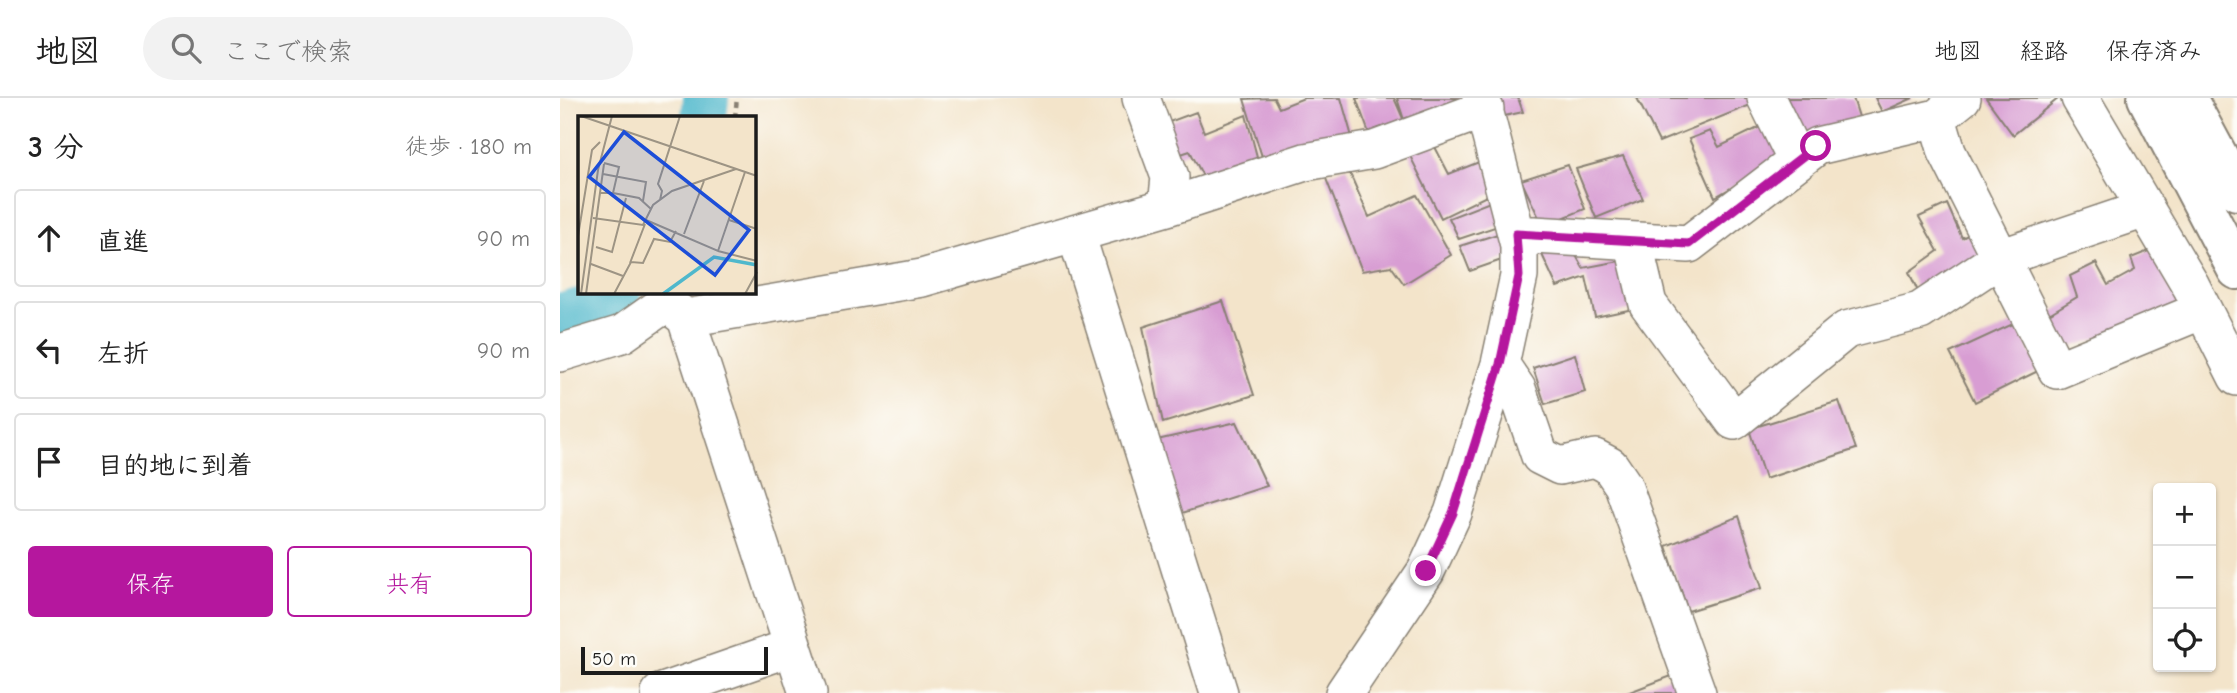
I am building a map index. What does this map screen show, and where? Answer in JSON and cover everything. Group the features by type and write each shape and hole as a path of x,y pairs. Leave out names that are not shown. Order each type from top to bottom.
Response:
{"highway":[{"path":"2147,98 2213,287"},
{"path":"2187,98 2237,191"}],"street":[{"path":"1142,98 1170,177 1167,206"},
{"path":"1766,98 1797,161"},
{"path":"2080,98 2145,208 2213,287 2237,377"},
{"path":"686,318 922,278 1076,234 1306,162 1374,150 1483,104 1516,234 1519,276 1500,364 1453,513 1432,559 1384,638 1343,693"},
{"path":"1516,234 1689,244 1816,146 1949,108 1947,152 2057,370 2213,287"},
{"path":"1633,241 1648,304 1734,421 1846,330 1920,312 2000,258 2145,208"},
{"path":"1076,234 1219,693"},
{"path":"560,353 622,334 666,303 686,318 808,693"},
{"path":"1500,364 1517,388 1540,456 1560,466 1595,458 1610,466 1623,485 1697,693"},
{"path":"660,693 792,647"}],"path":[{"path":"735,116 737,98"}],"building":[{"path":"1274,98 1279,108 1304,98 1341,98 1354,144 1264,163 1244,99"},
{"path":"1356,98 1394,98 1405,123 1397,98 1471,98 1372,141"},
{"path":"1489,98 1518,98 1523,112 1495,118"},
{"path":"1637,98 1756,98 1758,102 1659,142"},
{"path":"1782,98 1853,98 1859,117 1799,142"},
{"path":"1875,98 1913,98 1882,112"},
{"path":"1986,98 2059,98 2013,135"},
{"path":"1196,112 1204,132 1246,115 1260,168 1207,184 1190,151 1172,157 1161,125"},
{"path":"1766,124 1785,157 1715,197 1689,139 1710,131 1719,147"},
{"path":"1433,143 1449,174 1484,160 1497,191 1441,218 1407,150"},
{"path":"1623,156 1643,199 1596,218 1576,169"},
{"path":"1568,165 1585,209 1543,226 1521,180"},
{"path":"1347,167 1369,217 1417,195 1451,255 1404,284 1391,266 1362,271 1325,176"},
{"path":"1495,200 1504,224 1459,239 1449,218"},
{"path":"1947,204 1962,238 1977,230 1989,255 1920,296 1909,272 1938,251 1919,217"},
{"path":"1507,231 1513,256 1470,271 1460,246"},
{"path":"1570,245 1583,268 1625,260 1638,308 1595,317 1586,277 1557,287 1539,248"},
{"path":"2151,250 2184,307 2061,351 2039,320 2077,297 2070,276 2096,263 2108,285 2135,270 2131,258"},
{"path":"1223,301 1254,395 1163,423 1143,327"},
{"path":"2015,323 2040,370 1975,402 1950,353"},
{"path":"1575,354 1585,392 1545,404 1533,368"},
{"path":"1839,401 1856,449 1765,479 1749,429"},
{"path":"1237,422 1267,486 1176,515 1157,440"},
{"path":"1739,516 1762,588 1688,611 1666,546"},
{"path":"1674,675 1681,693 1627,693"}],"waterway":[{"path":"704,116 706,98"},
{"path":"560,317 603,304 616,294"}],"route":[{"path":"1426,571 1453,513 1500,364 1519,276 1519,245 1516,234 1689,244 1816,146"}]}
